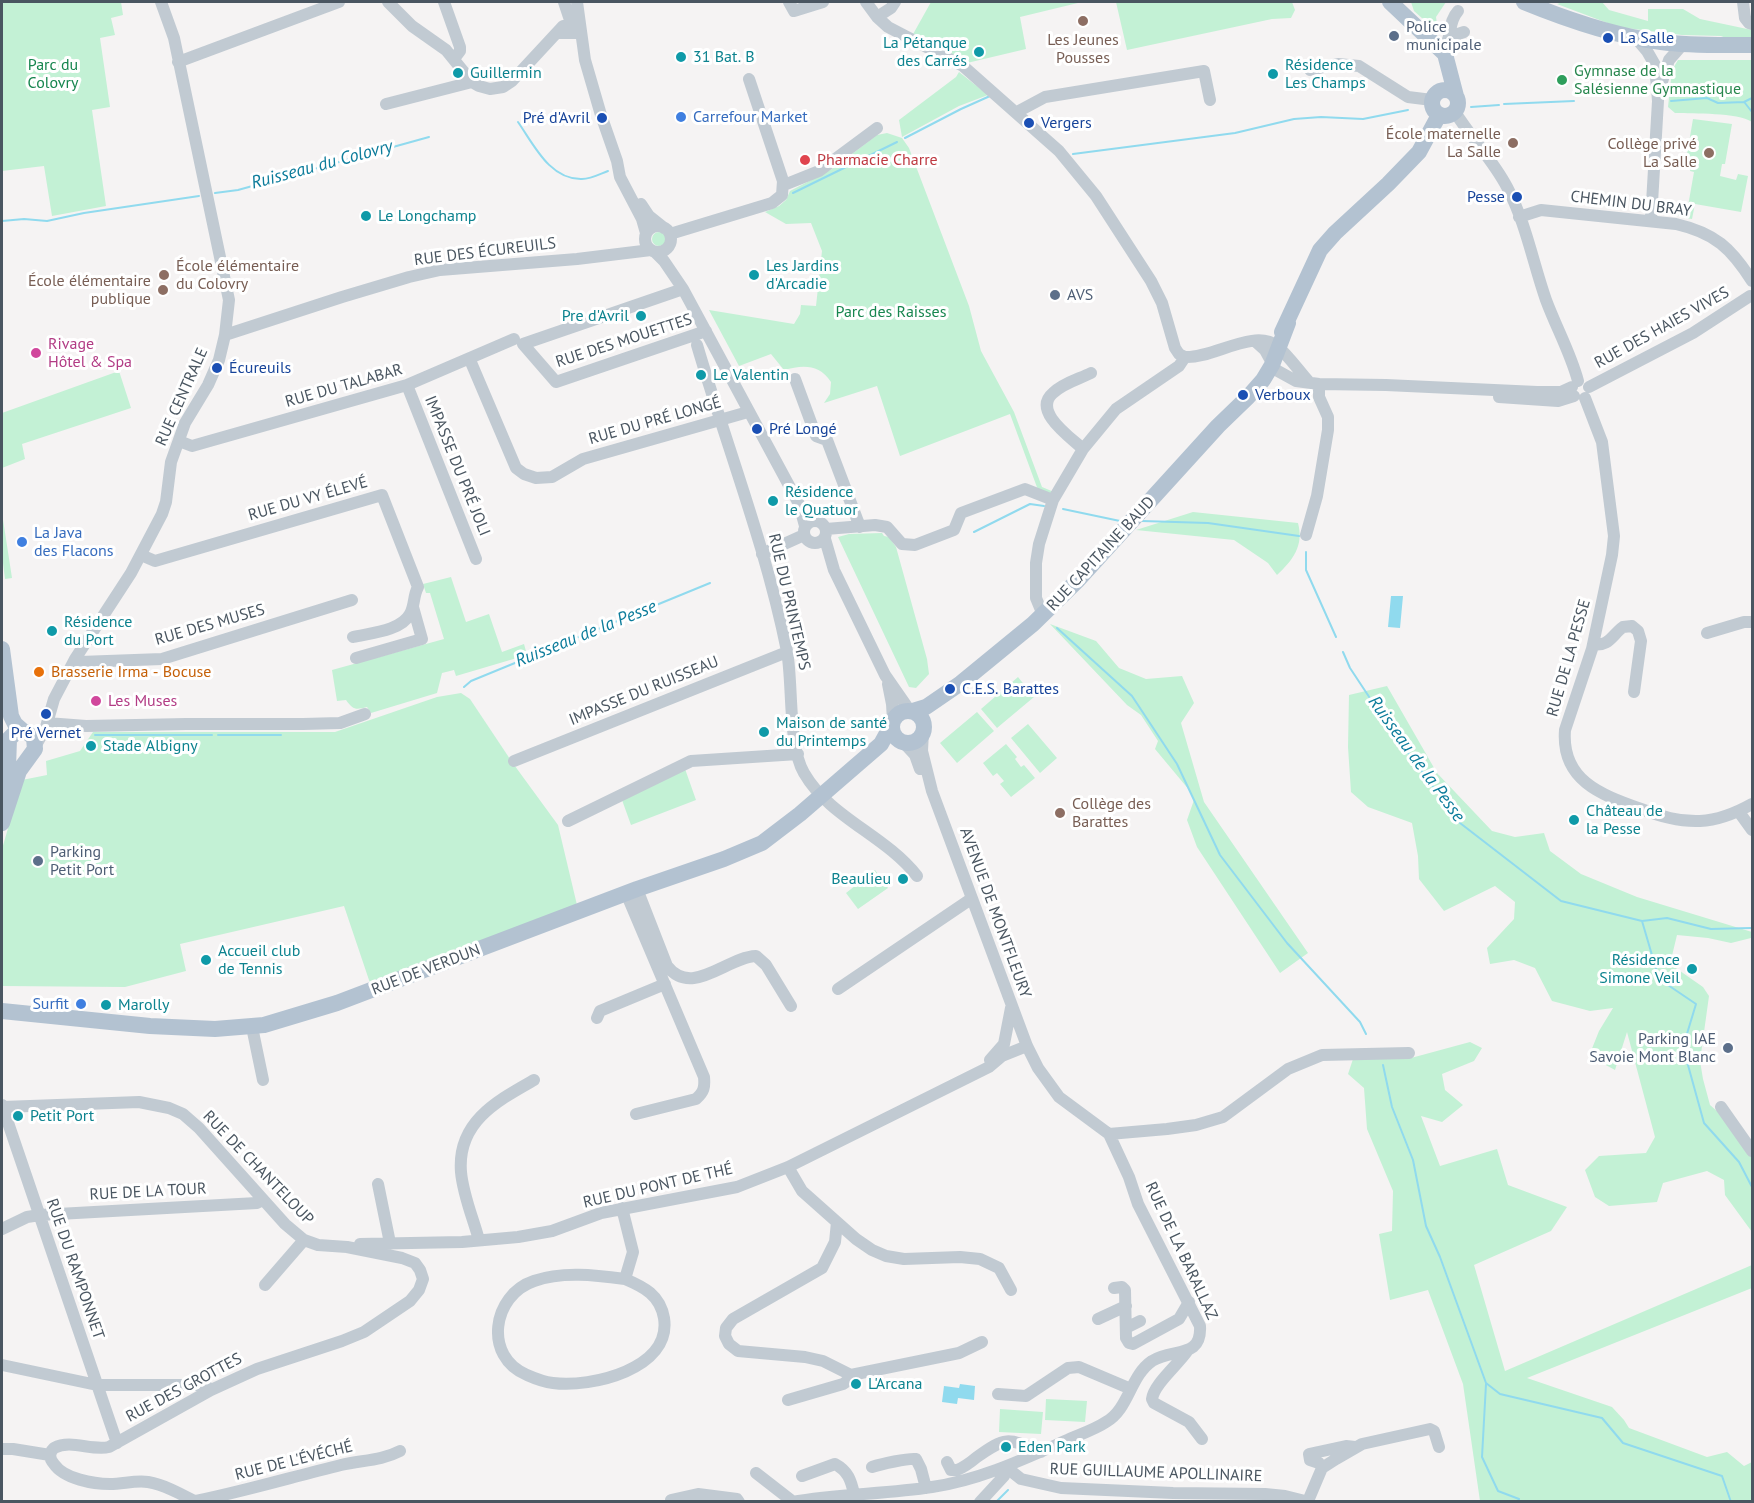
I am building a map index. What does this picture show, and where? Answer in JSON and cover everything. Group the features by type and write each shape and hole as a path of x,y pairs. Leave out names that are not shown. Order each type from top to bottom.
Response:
{"main road":[{"path":"1390,2 1445,54"},
{"path":"1402,2 1408,19"},
{"path":"1524,2 1571,21 1636,38 1683,44 1752,45"},
{"name":"RUE CAPITAINE BAUD","path":"911,711 926,707 961,683 1043,615 1263,380 1320,250 1419,152 1444,103 1445,54"},
{"path":"2,649 11,716 28,742"},
{"path":"2,802 9,746 3,707 5,680"},
{"name":"RUE CAPITAINE BAUD","path":"924,730 934,712 961,683"},
{"path":"911,711 922,719 924,730 916,741 902,742 892,732 892,722 898,713 911,711"},
{"name":"RUE DE VERDUN","path":"2,1011 171,1028 215,1029 252,1027 294,1017 337,1003 762,843 781,830 881,744 892,722"},
{"path":"9,746 14,734 28,742"},
{"path":"9,746 15,757 28,742"},
{"path":"2,823 28,742"},
{"name":"RUE DE VERDUN","path":"821,796 833,790 890,746 902,742"}],"street":[{"name":"RUE CENTRALE","path":"28,742 38,725 48,717 75,660 141,555 164,508 171,462 192,408 217,368 226,331 229,300 174,38 161,2"},
{"path":"178,62 339,2"},
{"path":"388,2 412,26 446,50 472,82 485,88 503,87 512,81 558,33 576,28"},
{"path":"444,2 460,47 460,51 454,58"},
{"path":"789,2 791,9 796,11 823,2"},
{"path":"866,2 877,17 894,31 963,66 1054,145 1096,196 1151,281 1162,303 1174,348 1179,354 1185,357 1200,357 1265,340 1274,354 1314,383 1328,417 1328,430 1317,496 1306,535"},
{"path":"877,17 891,8 895,2"},
{"path":"1743,2 1745,18 1752,24"},
{"name":"RUE DES MOUETTES","path":"574,5 576,28 620,177 642,219 646,234"},
{"path":"1445,54 1451,21 1458,11"},
{"path":"1450,34 1464,32"},
{"path":"1636,38 1654,62"},
{"path":"1661,42 1669,60"},
{"path":"1651,220 1658,101 1654,62 1661,42"},
{"path":"1658,101 1669,60 1683,44"},
{"path":"1310,70 1338,64 1359,66 1408,97 1444,103"},
{"path":"1017,112 1046,98 1204,71 1210,100"},
{"path":"668,236 665,251 653,251 646,243 646,234 653,227 668,236 752,209 779,199 782,195 784,185 749,79"},
{"path":"386,104 472,82"},
{"name":"RUE DE LA PESSE","path":"1444,103 1485,152 1507,187 1523,205 1524,215 1532,228 1532,252 1545,297 1602,442 1614,536 1593,644 1567,723 1565,736 1569,760 1589,787 1605,796 1673,819 1708,820 1739,812 1752,804"},
{"path":"784,185 819,171 877,129"},
{"name":"RUE DES MOUETTES","path":"617,161 647,213 668,236 670,256 678,271 683,289"},
{"name":"CHEMIN DU BRAY","path":"1524,215 1541,210 1651,220 1698,229 1718,240 1737,257 1752,281"},
{"name":"RUE DES ÉCUREUILS","path":"622,253 646,234"},
{"name":"RUE DES MOUETTES","path":"653,251 664,261 683,289 747,412 815,532 885,675 891,695 892,722"},
{"name":"RUE DES ÉCUREUILS","path":"226,331 440,270 653,251"},
{"name":"RUE DES MOUETTES","path":"683,289 524,344 556,382 706,331"},
{"name":"RUE DES HAIES VIVES","path":"1274,354 1276,370 1296,381 1415,386 1442,395 1558,401 1693,333 1752,296"},
{"path":"1256,341 1289,320"},
{"name":"RUE DU TALABAR","path":"179,441 192,446 407,386 514,339"},
{"name":"RUE DU PRINTEMPS","path":"697,345 762,554 787,652 795,739 802,770 815,791 850,821 885,844 917,876"},
{"path":"1043,615 1035,598 1036,563 1055,497 1083,448 1116,409 1179,366 1185,357"},
{"name":"RUE DU PRÉ LONGÉ","path":"470,360 516,468 536,478 552,477 583,459 747,412"},
{"path":"1083,448 1050,417 1047,403 1058,388 1091,373"},
{"path":"795,379 816,436 827,440 860,526"},
{"name":"IMPASSE DU PRÉ JOLI","path":"407,386 476,559"},
{"path":"762,554 815,532 875,525 887,527 902,544 915,546 954,530 961,513 1026,489 1055,497"},
{"name":"RUE DU VY ÉLEVÉ","path":"141,555 155,561 382,495 418,587 413,601"},
{"name":"RUE DES MUSES","path":"75,660 80,662 162,659 352,600"},
{"path":"353,638 400,625 410,616 413,601"},
{"path":"356,658 422,639 413,601"},
{"path":"1707,633 1744,622 1752,622"},
{"path":"1593,644 1608,643 1623,627 1632,626 1638,631 1641,641 1634,692"},
{"name":"IMPASSE DU RUISSEAU","path":"514,761 787,652"},
{"name":"RUE DES MOUETTES","path":"885,675 911,711"},
{"path":"48,717 88,726 333,723 365,714"},
{"name":"AVENUE DE MONTFLEURY","path":"924,730 922,751 932,791 1027,1046"},
{"name":"AVENUE DE MONTFLEURY","path":"902,742 915,755 923,777 932,791"},
{"path":"568,821 691,761 798,754"},
{"path":"1739,812 1752,830"},
{"path":"632,891 665,984 705,1084 702,1094 696,1098 636,1114"},
{"path":"632,891 667,966 672,972 689,979 698,978 756,956 766,965 791,1006"},
{"path":"838,989 971,899"},
{"path":"597,1018 600,1011 665,984"},
{"path":"1008,1048 1011,1005"},
{"path":"252,1027 263,1080"},
{"path":"1008,1048 1017,1040 1027,1046"},
{"name":"RUE DE LA BARALLAZ","path":"1027,1046 1046,1081 1059,1097 1109,1134 1130,1177 1138,1204 1200,1326 1201,1335 1195,1346 1188,1350"},
{"path":"1008,1048 1033,1059"},
{"name":"RUE DU PONT DE THÉ","path":"347,1247 362,1244 518,1237 552,1231 600,1213 729,1189 788,1167 981,1070 1008,1048"},
{"path":"1109,1134 1196,1125 1223,1117 1288,1069 1322,1054 1409,1053"},
{"path":"479,1240 461,1172 464,1145 481,1114 504,1097 534,1080"},
{"name":"RUE DE CHANTELOUP","path":"2,1108 139,1102 169,1108 183,1114 199,1128 285,1224 304,1240 318,1245 347,1247"},
{"path":"1721,1107 1752,1151"},
{"name":"RUE DU RAMPONNET","path":"2,1108 117,1443"},
{"path":"788,1167 802,1191 872,1250 886,1256 904,1259 960,1257 980,1259 999,1268 1011,1290"},
{"path":"378,1184 387,1238 390,1243"},
{"name":"RUE DE LA TOUR","path":"2,1229 27,1217 40,1215 256,1203 263,1200"},
{"path":"622,1208 633,1252 625,1279"},
{"path":"837,1222 835,1242 822,1268 733,1319 726,1328 725,1336 729,1344 738,1350 805,1357 823,1362 851,1375 959,1353 982,1341"},
{"path":"265,1285 304,1240"},
{"name":"RUE DES GROTTES","path":"50,1455 51,1451 59,1445 97,1449 117,1443 211,1390 257,1369 364,1332 410,1301 419,1290 423,1279 415,1263 394,1256 347,1247"},
{"path":"565,1275 625,1279 648,1290 660,1303 663,1312 664,1334 660,1346 645,1361 637,1366 584,1382 554,1383 523,1374 504,1355 500,1345 499,1318 508,1298 517,1289 536,1280 565,1275"},
{"path":"1114,1288 1122,1287 1125,1290 1126,1338 1129,1343 1138,1343 1179,1320 1189,1302"},
{"path":"1098,1319 1126,1306"},
{"path":"1126,1328 1140,1321"},
{"path":"756,1473 792,1502 926,1488 960,1482 1006,1467 1106,1422 1120,1408 1137,1378 1152,1361 1162,1356 1188,1350"},
{"path":"1188,1350 1153,1391 1152,1399 1154,1403 1189,1422 1202,1439"},
{"path":"2,1365 98,1384 205,1385 211,1390"},
{"path":"998,1394 1026,1396 1068,1368 1079,1367 1131,1389"},
{"path":"788,1400 843,1384 851,1375"},
{"path":"1308,1501 1322,1468 1357,1447 1430,1429 1434,1431 1439,1447"},
{"path":"947,1462 951,1470 957,1470 996,1443 1005,1441 1016,1441 1041,1452"},
{"path":"1322,1468 1319,1463 1310,1460 1309,1454 1346,1446 1357,1447"},
{"path":"2,1449 50,1455 57,1468 72,1476 104,1484 147,1482 165,1487 196,1501"},
{"name":"RUE DE L'ÉVÉCHÉ","path":"196,1501 244,1491 345,1464 387,1458 400,1451"},
{"path":"872,1467 916,1459 926,1488"},
{"path":"802,1476 835,1464 843,1469 850,1479 854,1494"},
{"path":"980,1502 1005,1476 1006,1467"},
{"name":"RUE GUILLAUME APOLLINAIRE","path":"1006,1467 1010,1473 1021,1479 1061,1488 1265,1494 1308,1501"},
{"path":"670,1500 698,1494 737,1499 739,1502"}],"green space":[{"name":"Parc du Colovry","path":"2,2 121,2 123,15 111,18 115,35 100,38 110,107 92,110 106,206 52,216 44,166 2,171"},
{"path":"931,2 1082,2 1020,17 1026,49 967,63 912,36"},
{"path":"1116,2 1292,2 1295,10 1291,18 1272,19 1127,50"},
{"path":"1411,2 1446,2 1436,17 1437,24 1433,28 1414,11"},
{"path":"1602,2 1609,10 1648,21 1648,9 1683,9 1700,19 1752,30 1752,43 1738,43 1721,36 1682,35 1618,27 1557,4"},
{"path":"1678,60 1752,60 1752,122 1726,115 1675,113 1668,107 1672,70"},
{"path":"959,72 988,95 959,106 902,137 899,120 956,77"},
{"path":"1693,119 1732,124 1725,164 1722,164 1720,176 1736,180 1738,174 1748,176 1741,212 1695,204 1692,219 1680,217 1671,207 1672,203 1688,206 1694,172 1690,171 1692,161 1686,160"},
{"name":"Parc des Raisses","path":"887,133 902,138 909,148 969,306 981,351 1014,412 1042,487 1054,492 1053,496 1038,490 1010,414 900,456 877,386 824,403 830,394 831,382 816,369 798,367 784,370 771,354 739,366 709,310 794,324 800,314 801,305 816,306 822,251 811,223 786,224 765,212 779,206 786,200 790,191 832,169 877,135"},
{"path":"656,232 662,232 666,239 662,246 656,246 652,242 652,236"},
{"path":"119,371 131,408 22,444 25,459 2,468 2,413"},
{"path":"1193,512 1298,523 1300,539 1296,552 1277,575 1268,563 1234,540 1136,530"},
{"path":"2,513 12,578 5,579 2,555"},
{"path":"882,533 889,537 896,547 927,659 929,674 916,688 909,687 838,537 849,534"},
{"path":"451,577 466,622 489,614 502,652 524,644 527,655 456,676 454,670 442,673 437,693 371,713 367,707 355,708 346,700 337,701 332,670 444,639 430,593 426,593 423,584"},
{"path":"1050,624 1096,641 1119,668 1146,679 1182,676 1194,703 1181,723 1204,802 1308,953 1280,973 1197,847 1187,820 1194,800 1190,791 1155,749 1158,741 1141,715 1127,705"},
{"path":"1018,677 1034,697 997,728 981,709"},
{"path":"1387,686 1437,773 1492,831 1515,837 1544,833 1550,851 1581,874 1637,897 1752,932 1751,938 1731,943 1677,935 1670,964 1703,987 1709,996 1700,1061 1703,1079 1710,1105 1727,1120 1752,1156 1752,1232 1725,1195 1724,1180 1707,1171 1663,1183 1657,1202 1609,1206 1595,1197 1585,1170 1599,1156 1646,1153 1655,1137 1627,1032 1615,1070 1589,1056 1599,1031 1613,1008 1590,1011 1552,1001 1535,968 1514,960 1490,964 1487,948 1514,919 1515,902 1495,886 1444,911 1419,879 1418,856 1412,823 1368,807 1351,792 1348,747 1349,695"},
{"path":"461,693 470,699 558,825 577,905 370,983 344,906 180,944 186,971 125,987 2,986 2,849 22,780 47,775 46,761 80,751 93,732 335,732 437,697"},
{"path":"977,712 994,731 957,763 940,743"},
{"path":"1028,724 1057,758 1040,773 1011,738"},
{"path":"1006,744 1017,757 1015,759 1021,767 1024,765 1035,778 1011,797 1000,784 1004,781 997,773 993,776 983,763"},
{"path":"684,766 696,800 631,825 622,800"},
{"path":"875,870 888,888 858,909 846,893"},
{"path":"1470,1042 1482,1048 1474,1061 1442,1074 1445,1090 1463,1105 1442,1122 1421,1116 1440,1166 1497,1149 1508,1185 1567,1207 1551,1231 1474,1265 1505,1371 1752,1265 1752,1288 1527,1378 1612,1407 1629,1428 1707,1457 1727,1452 1744,1466 1752,1462 1752,1501 1480,1501 1463,1384 1428,1290 1390,1300 1379,1234 1392,1231 1393,1191 1367,1129 1364,1088 1348,1074 1355,1053 1411,1058"},
{"path":"1046,1399 1087,1401 1085,1422 1045,1420"},
{"path":"1000,1409 1043,1412 1041,1434 999,1432"}],"water":[{"path":"1391,596 1403,596 1400,628 1388,627"},
{"path":"960,1384 975,1386 974,1400 958,1398 957,1404 942,1402 944,1386 959,1388"}],"waterway":[{"path":"905,138 990,96"},
{"name":"Ruisseau du Colovry","path":"1671,101 1707,98 1718,103 1744,102 1752,98"},
{"path":"1504,104 1574,101"},
{"path":"1745,103 1752,112"},
{"path":"1471,107 1499,105"},
{"path":"1073,154 1235,133 1294,119 1321,117 1363,119 1408,110"},
{"path":"518,122 544,160 561,174 582,179 608,171"},
{"name":"Ruisseau du Colovry","path":"215,193 238,190 429,137"},
{"name":"Ruisseau du Colovry","path":"793,193 897,142"},
{"name":"Ruisseau du Colovry","path":"2,221 24,219 47,221 84,213 199,196"},
{"name":"Ruisseau de la Pesse","path":"974,532 1030,504 1044,506"},
{"name":"Ruisseau de la Pesse","path":"1063,509 1120,521"},
{"name":"Ruisseau de la Pesse","path":"1142,521 1208,523 1299,536"},
{"name":"Ruisseau de la Pesse","path":"1306,552 1306,570 1336,637"},
{"name":"Ruisseau de la Pesse","path":"464,687 471,681 710,583"},
{"path":"1057,628 1132,696 1177,764 1220,855 1287,943 1360,1022 1366,1034"},
{"name":"Ruisseau de la Pesse","path":"1343,652 1350,668 1389,727 1460,823 1561,901 1642,921 1659,979 1696,1004 1683,1047 1704,1123 1739,1162 1752,1187"},
{"name":"Ruisseau de la Pesse","path":"95,735 212,735"},
{"name":"Ruisseau de la Pesse","path":"218,735 281,735"},
{"path":"1642,921 1667,918 1711,929 1751,928"},
{"path":"1383,1065 1392,1107 1413,1160 1426,1226 1440,1257 1486,1383 1500,1394 1602,1418 1623,1443 1722,1476 1731,1502"},
{"path":"1486,1384 1482,1457 1498,1491 1519,1499 1518,1502"},
{"path":"996,1502 1008,1490"}],"place":[{"name":"Les Jeunes Pousses","path":"1083,21"},
{"name":"Police municipale","path":"1394,36"},
{"name":"La Salle","path":"1608,38"},
{"name":"La Pétanque des Carrés","path":"979,52"},
{"name":"31 Bat. B","path":"681,57"},
{"name":"Guillermin","path":"458,73"},
{"name":"Résidence Les Champs","path":"1273,74"},
{"name":"Gymnase de la Salésienne Gymnastique","path":"1562,80"},
{"name":"Carrefour Market","path":"681,117"},
{"name":"Pré d'Avril","path":"602,118"},
{"name":"Vergers","path":"1029,123"},
{"name":"École maternelle La Salle","path":"1513,143"},
{"name":"Collège privé La Salle","path":"1709,153"},
{"name":"Pharmacie Charre","path":"805,160"},
{"name":"Pesse","path":"1517,197"},
{"name":"Le Longchamp","path":"366,216"},
{"name":"École élémentaire du Colovry","path":"164,275"},
{"name":"Les Jardins d'Arcadie","path":"754,275"},
{"name":"École élémentaire publique","path":"163,290"},
{"name":"AVS","path":"1055,295"},
{"name":"Pre d'Avril","path":"641,316"},
{"name":"Rivage Hôtel & Spa","path":"36,353"},
{"name":"Écureuils","path":"217,368"},
{"name":"Le Valentin","path":"701,375"},
{"name":"Verboux","path":"1243,395"},
{"name":"Pré Longé","path":"757,429"},
{"name":"Résidence le Quatuor","path":"773,501"},
{"name":"La Java des Flacons","path":"22,542"},
{"name":"Résidence du Port","path":"52,631"},
{"name":"Brasserie Irma - Bocuse","path":"39,672"},
{"name":"C.E.S. Barattes","path":"950,689"},
{"name":"Les Muses","path":"96,701"},
{"name":"Pré Vernet","path":"46,714"},
{"name":"Maison de santé du Printemps","path":"764,732"},
{"name":"Stade Albigny","path":"91,746"},
{"name":"Collège des Barattes","path":"1060,813"},
{"name":"Château de la Pesse","path":"1574,820"},
{"name":"Parking Petit Port","path":"38,861"},
{"name":"Beaulieu","path":"903,879"},
{"name":"Accueil club de Tennis","path":"206,960"},
{"name":"Résidence Simone Veil","path":"1692,969"},
{"name":"Surfit","path":"81,1004"},
{"name":"Marolly","path":"106,1005"},
{"name":"Parking IAE Savoie Mont Blanc","path":"1728,1048"},
{"name":"Petit Port","path":"18,1116"},
{"name":"L'Arcana","path":"856,1384"},
{"name":"Eden Park","path":"1006,1447"}]}
